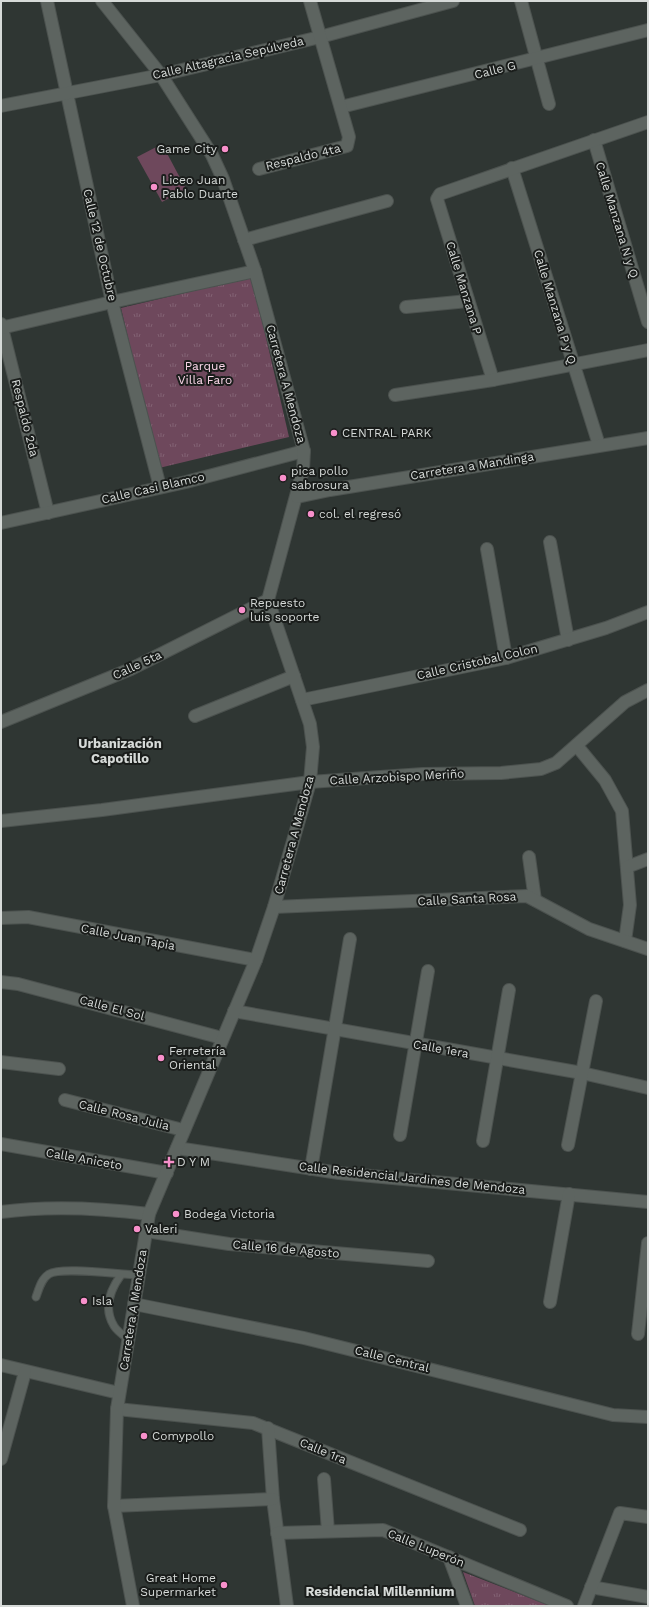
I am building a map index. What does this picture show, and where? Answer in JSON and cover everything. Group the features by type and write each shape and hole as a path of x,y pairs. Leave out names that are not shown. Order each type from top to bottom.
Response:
{"street":[{"name":"Calle 12 de Octubre","path":"47,1 112,302 160,486"},
{"name":"Carretera A Mendoza","path":"102,1 161,75 212,155 255,271 304,451 303,470 297,497 268,600 310,724 313,747 310,782 274,907 256,960 222,1038 168,1173 149,1214 119,1393 114,1506 133,1606"},
{"path":"310,1 341,108"},
{"name":"Calle Altagracia Sepúlveda","path":"1,106 161,75 320,37 453,1"},
{"path":"521,1 549,104"},
{"name":"Calle G","path":"341,108 536,60 648,30"},
{"name":"Respaldo 4ta","path":"259,169 347,146 349,137 341,108"},
{"path":"512,168 648,122"},
{"name":"Calle Manzana N y Q","path":"594,140 648,322"},
{"name":"Calle Manzana P","path":"493,380 438,196 512,168"},
{"name":"Calle Manzana P y Q","path":"512,168 599,446"},
{"path":"244,240 387,201"},
{"path":"1,327 255,271"},
{"path":"406,307 468,300"},
{"name":"Respaldo 2da","path":"1,327 48,513"},
{"path":"394,395 493,380 648,350"},
{"name":"Carretera a Mandinga","path":"297,497 648,438"},
{"name":"Calle Casi Blamco","path":"1,523 160,486 186,482 304,451"},
{"path":"550,542 568,640"},
{"path":"487,549 506,658"},
{"name":"Calle 5ta","path":"1,722 131,669 268,600"},
{"name":"Calle Cristobal Colon","path":"302,700 506,658 568,640 648,612"},
{"path":"195,716 294,676"},
{"name":"Calle Arzobispo Meriño","path":"1,821 102,810 310,782 423,774 501,774 541,769 556,763 625,702 648,690"},
{"path":"577,746 605,780 622,811 630,905 625,942"},
{"path":"529,857 536,900"},
{"path":"627,867 648,859"},
{"name":"Calle Santa Rosa","path":"274,907 527,896 589,929 648,949"},
{"name":"Calle Juan Tapia","path":"1,918 28,917 256,960"},
{"path":"311,1169 350,939"},
{"path":"400,1135 428,971"},
{"name":"Calle El Sol","path":"1,982 18,984 222,1038"},
{"path":"483,1141 509,990"},
{"path":"568,1145 596,1001"},
{"name":"Calle 1era","path":"234,1012 582,1073 648,1088"},
{"path":"1,1062 59,1069"},
{"name":"Calle Rosa Julia","path":"65,1100 184,1130"},
{"name":"Calle Aniceto","path":"1,1144 168,1173"},
{"name":"Calle Residencial Jardines de Mendoza","path":"177,1148 311,1169 648,1202"},
{"path":"550,1302 569,1194"},
{"path":"1,1212 73,1207 101,1208 149,1214"},
{"name":"Calle 16 de Agosto","path":"146,1231 229,1244 428,1261"},
{"path":"638,1334 648,1243"},
{"name":"Calle Central","path":"134,1304 304,1338 613,1415 648,1417"},
{"path":"1,1365 119,1393"},
{"path":"1,1459 26,1372"},
{"name":"Calle 1ra","path":"118,1409 253,1424 268,1428 520,1530"},
{"path":"268,1428 273,1499 287,1606"},
{"path":"324,1480 328,1531"},
{"path":"114,1506 273,1499"},
{"path":"584,1606 620,1513 648,1517"},
{"name":"Calle Luperón","path":"277,1533 383,1530 567,1606"},
{"path":"449,1557 467,1606"},
{"path":"591,1587 648,1597"}],"lane":[{"path":"36,1298 41,1281 50,1273 65,1271 139,1275"},
{"path":"121,1275 111,1288 109,1304 114,1327 128,1339"}],"green space":[{"path":"162,144 186,189 162,202 137,157"},
{"name":"Parque Villa Faro","path":"252,277 289,437 159,468 121,308"},
{"path":"463,1572 550,1606 475,1606"}],"place":[{"name":"Game City","path":"225,149"},
{"name":"Liceo Juan Pablo Duarte","path":"154,187"},
{"name":"CENTRAL PARK","path":"334,433"},
{"name":"pica pollo sabrosura","path":"283,478"},
{"name":"col. el regresó","path":"311,514"},
{"name":"Repuesto luis soporte","path":"242,610"},
{"name":"Ferretería Oriental","path":"161,1058"},
{"name":"D Y M","path":"169,1162"},
{"name":"Bodega Victoria","path":"176,1214"},
{"name":"Valeri","path":"137,1229"},
{"name":"Isla","path":"84,1301"},
{"name":"Comypollo","path":"144,1436"},
{"name":"Great Home Supermarket","path":"224,1585"}],"district":[{"name":"Urbanización Capotillo","path":"120,750"},
{"name":"Residencial Millennium","path":"380,1591"}]}
